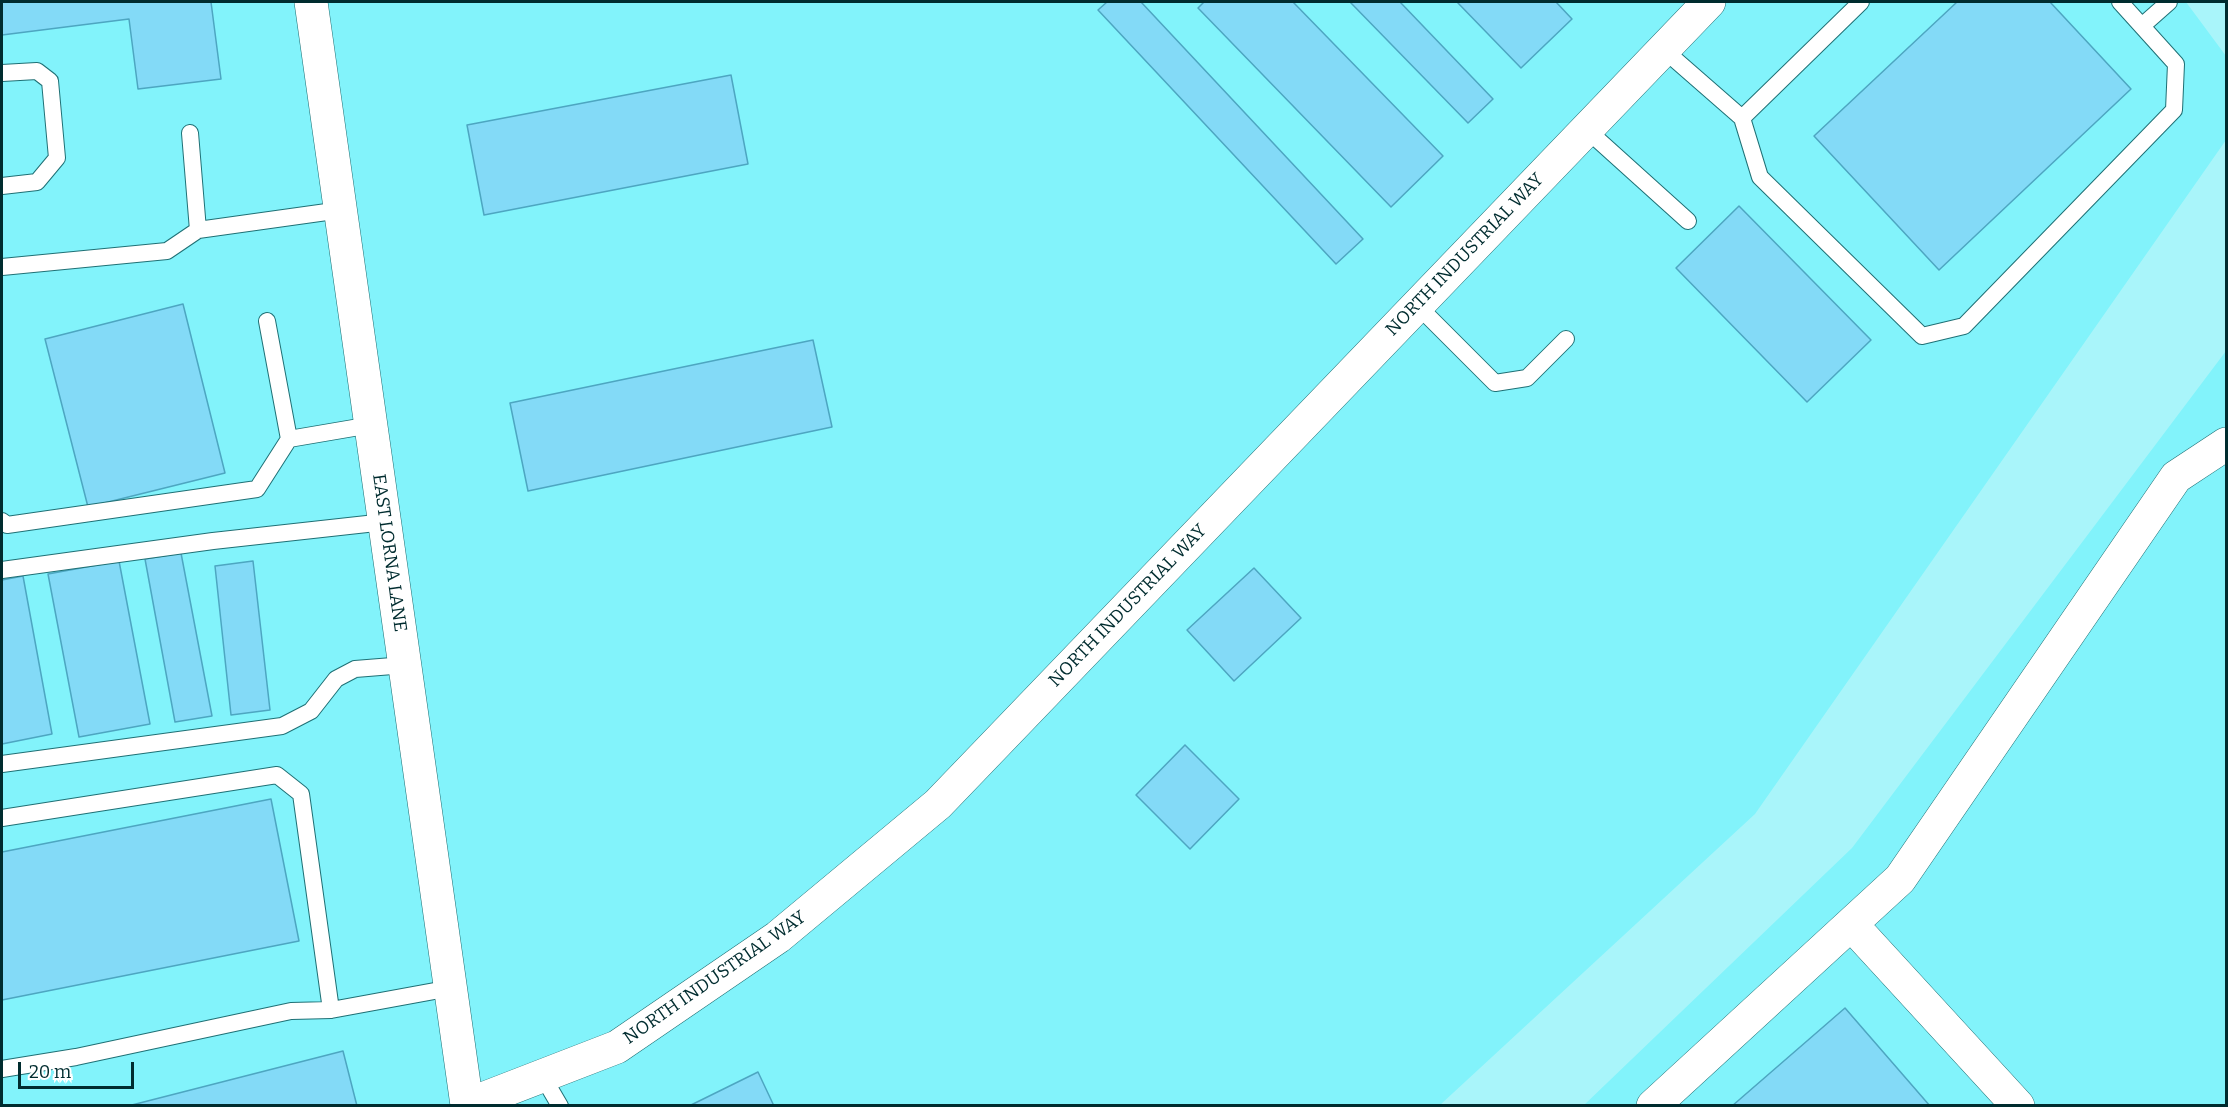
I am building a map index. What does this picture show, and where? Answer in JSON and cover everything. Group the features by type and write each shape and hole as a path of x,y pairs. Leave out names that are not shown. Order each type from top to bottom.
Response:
{"street":[{"name":"EAST LORNA LANE","path":"312,2 467,1105"},
{"name":"NORTH INDUSTRIAL WAY","path":"467,1105 617,1047 778,937 938,804 1709,2"},
{"path":"1653,1106 1900,879 2176,477 2226,444"},
{"path":"1851,924 2018,1106"}],"lane":[{"path":"1742,118 1861,2"},
{"path":"1663,49 1742,118 1760,177 1922,336 1964,326 2174,110 2176,64 2120,2"},
{"path":"2143,25 2169,2"},
{"path":"2,73 37,71 50,81 57,158 37,182 2,186"},
{"path":"1586,129 1688,221"},
{"path":"190,133 198,230"},
{"path":"2,267 167,251 198,230 341,210"},
{"path":"1417,305 1496,383 1527,378 1566,339"},
{"path":"2,521 8,525 257,489 290,440 267,321"},
{"path":"290,440 371,425"},
{"path":"2,570 213,541 385,522"},
{"path":"2,764 282,726 311,711 336,679 355,669 405,665"},
{"path":"2,818 277,775 301,794 331,1010"},
{"path":"2,1069 76,1057 291,1011 331,1010 451,988"},
{"path":"543,1077 560,1106"}],"shaded area":[{"path":"2,2 2186,2 2226,56 2226,140 1755,814 1440,1105 2,1106"},
{"path":"2226,351 2226,1105 1583,1106 1852,848"}],"building":[{"path":"2,2 211,2 221,79 138,89 129,19 2,35"},
{"path":"1107,2 1141,2 1363,239 1336,264 1098,10"},
{"path":"1204,2 1293,2 1443,156 1391,207 1198,8"},
{"path":"1350,2 1400,2 1493,99 1468,123"},
{"path":"1457,2 1556,2 1572,19 1521,68"},
{"path":"1957,2 2050,2 2131,89 1939,270 1814,136"},
{"path":"731,75 748,164 484,215 467,125"},
{"path":"1739,206 1871,340 1807,402 1676,268"},
{"path":"183,304 225,473 88,507 45,339"},
{"path":"813,340 832,427 528,491 510,403"},
{"path":"181,553 212,716 175,722 145,559"},
{"path":"119,561 150,724 79,737 48,574"},
{"path":"253,561 270,710 231,715 215,566"},
{"path":"1254,568 1301,618 1234,681 1187,630"},
{"path":"23,576 52,734 2,744 2,580"},
{"path":"1185,745 1239,799 1190,849 1136,795"},
{"path":"271,799 299,941 2,1000 2,852"},
{"path":"1845,1008 1930,1106 1732,1106"},
{"path":"343,1051 357,1106 128,1106"},
{"path":"758,1072 774,1106 689,1106"}]}
